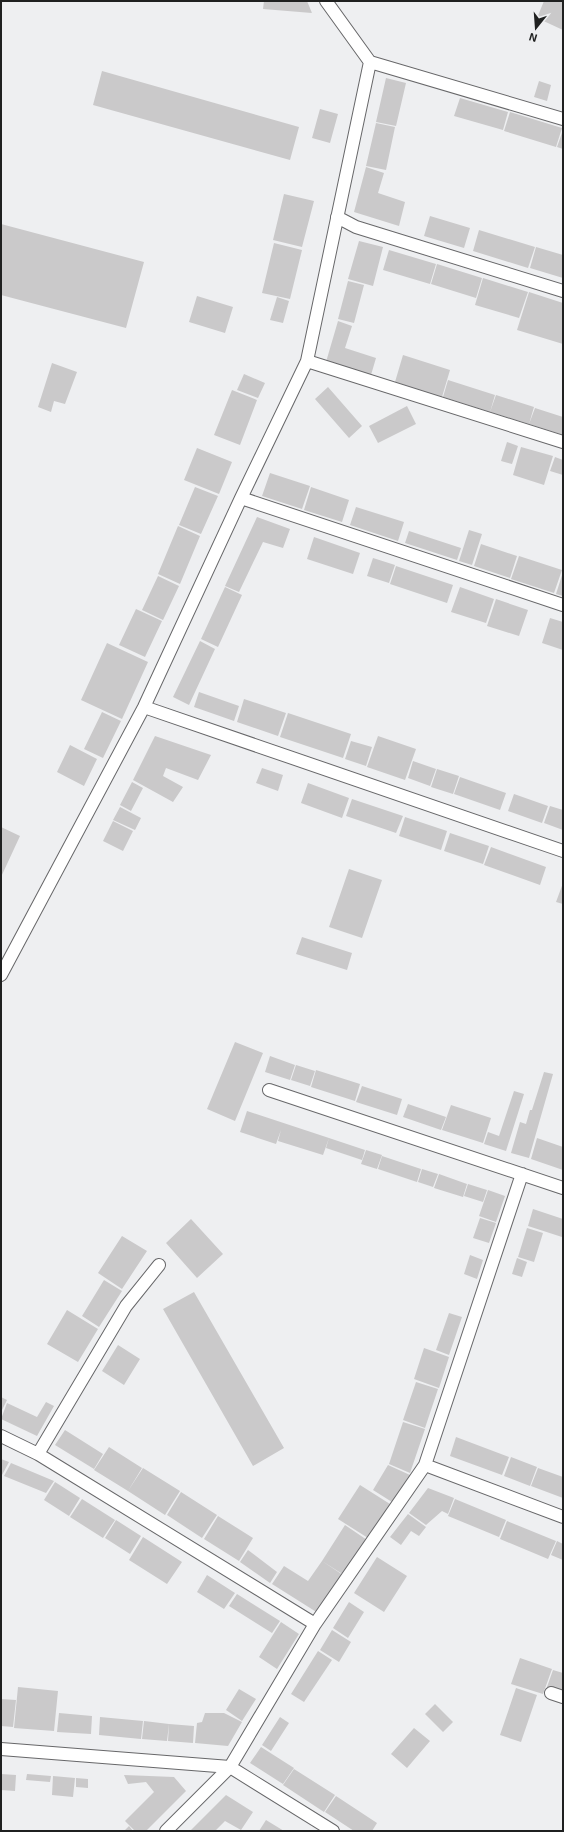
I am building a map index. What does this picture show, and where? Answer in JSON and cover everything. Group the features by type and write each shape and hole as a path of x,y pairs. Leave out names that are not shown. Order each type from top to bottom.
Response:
{"street":[{"path":"326,1 370,62 563,119"},
{"path":"1,975 144,707 241,498 307,361 370,62"},
{"path":"337,217 356,227 563,291"},
{"path":"307,361 563,442"},
{"path":"241,498 563,605"},
{"path":"144,707 563,851"},
{"path":"269,1090 563,1188"},
{"path":"166,1831 230,1767 315,1624 425,1465 522,1174"},
{"path":"38,1454 126,1306 159,1265"},
{"path":"1,1436 38,1454 315,1624"},
{"path":"425,1465 563,1517"},
{"path":"551,1693 563,1697"},
{"path":"1,1748 230,1767 333,1831"}],"building":[{"path":"264,1 307,1 312,13 263,9"},
{"path":"544,1 563,1 563,30 537,18"},
{"path":"102,71 299,127 290,160 93,105"},
{"path":"386,78 406,83 396,126 376,122"},
{"path":"539,81 551,85 547,101 534,97"},
{"path":"460,98 508,112 503,130 454,116"},
{"path":"320,109 338,114 330,143 312,138"},
{"path":"510,112 562,128 556,147 504,131"},
{"path":"376,123 395,127 386,170 366,166"},
{"path":"563,130 563,149 557,147"},
{"path":"366,167 384,173 378,193 405,202 399,226 354,212"},
{"path":"284,194 314,201 302,247 273,240"},
{"path":"430,216 470,228 464,248 424,236"},
{"path":"1,224 144,262 126,328 1,295"},
{"path":"479,230 535,247 528,268 473,251"},
{"path":"359,241 383,247 373,286 348,279"},
{"path":"274,243 302,250 290,299 262,293"},
{"path":"536,247 563,255 563,278 530,268"},
{"path":"389,250 436,264 430,284 383,270"},
{"path":"437,264 482,278 476,298 431,284"},
{"path":"483,278 528,292 519,318 475,305"},
{"path":"348,281 364,285 354,323 338,319"},
{"path":"529,292 563,303 563,344 517,330"},
{"path":"197,296 233,307 225,333 189,322"},
{"path":"277,297 289,301 283,323 270,320"},
{"path":"338,321 352,326 345,348 376,358 371,375 326,362"},
{"path":"403,355 450,370 442,397 395,382"},
{"path":"52,363 77,372 65,404 54,401 51,412 38,407"},
{"path":"244,374 265,383 258,398 237,390"},
{"path":"448,380 495,395 490,412 443,397"},
{"path":"328,387 362,426 349,438 315,399"},
{"path":"232,390 257,400 240,445 214,435"},
{"path":"496,395 534,407 529,424 490,412"},
{"path":"407,406 416,424 378,443 369,426"},
{"path":"535,408 563,417 563,435 529,424"},
{"path":"507,442 518,446 512,464 501,461"},
{"path":"521,447 553,456 544,485 513,475"},
{"path":"197,448 232,462 219,494 184,480"},
{"path":"555,457 563,460 563,475 550,471"},
{"path":"270,473 310,486 302,509 262,496"},
{"path":"195,487 218,496 201,534 179,525"},
{"path":"311,487 349,500 342,522 304,510"},
{"path":"356,507 404,522 398,541 350,525"},
{"path":"257,517 290,529 283,548 263,542 239,592 225,586"},
{"path":"178,526 200,536 180,584 158,574"},
{"path":"469,530 482,534 472,565 459,561"},
{"path":"409,531 461,548 457,560 405,543"},
{"path":"314,537 360,553 353,574 307,559"},
{"path":"481,544 517,556 510,578 474,566"},
{"path":"519,556 562,570 554,593 511,579"},
{"path":"373,558 395,565 389,583 367,576"},
{"path":"396,566 453,585 447,603 390,584"},
{"path":"563,572 563,596 556,594"},
{"path":"158,576 179,586 163,620 142,610"},
{"path":"225,587 242,595 218,647 201,639"},
{"path":"460,587 494,599 486,623 451,612"},
{"path":"496,599 528,610 519,636 487,626"},
{"path":"136,609 162,621 145,657 119,645"},
{"path":"550,618 563,622 563,650 542,643"},
{"path":"200,641 215,649 189,705 173,697"},
{"path":"107,643 148,662 122,719 81,700"},
{"path":"199,692 239,706 234,721 194,707"},
{"path":"244,699 286,713 278,736 237,722"},
{"path":"102,712 121,721 103,758 84,749"},
{"path":"288,713 351,734 343,758 280,737"},
{"path":"155,736 211,755 198,780 166,768 163,776 183,787 173,802 133,780"},
{"path":"378,736 416,749 405,780 367,767"},
{"path":"351,741 372,747 366,766 345,759"},
{"path":"70,745 97,759 84,786 57,772"},
{"path":"413,761 436,769 430,786 408,778"},
{"path":"262,768 283,775 278,791 256,783"},
{"path":"437,769 459,776 453,794 431,787"},
{"path":"460,777 506,793 500,810 454,794"},
{"path":"132,782 143,788 131,811 120,805"},
{"path":"308,783 349,798 342,818 301,803"},
{"path":"514,794 548,806 542,823 508,811"},
{"path":"352,799 403,816 396,833 346,816"},
{"path":"550,806 563,810 563,830 544,823"},
{"path":"120,807 141,818 135,830 113,820"},
{"path":"405,817 447,831 441,850 399,836"},
{"path":"113,821 133,831 123,851 103,841"},
{"path":"1,827 20,836 1,877"},
{"path":"450,833 489,846 483,864 444,851"},
{"path":"491,847 546,867 540,885 484,865"},
{"path":"349,869 382,880 362,938 329,927"},
{"path":"563,883 563,904 556,902"},
{"path":"302,937 352,953 347,970 296,954"},
{"path":"235,1042 263,1053 235,1121 207,1109"},
{"path":"270,1056 295,1065 290,1080 265,1072"},
{"path":"296,1065 315,1071 310,1086 291,1080"},
{"path":"316,1070 360,1084 355,1101 311,1087"},
{"path":"544,1072 553,1074 529,1158 511,1153 520,1122 526,1124"},
{"path":"362,1086 402,1099 397,1115 356,1102"},
{"path":"514,1091 524,1094 506,1151 484,1144 488,1132 499,1136"},
{"path":"408,1104 446,1117 441,1130 403,1117"},
{"path":"451,1105 491,1118 483,1143 442,1130"},
{"path":"247,1111 329,1138 323,1155 278,1141 281,1130 276,1144 240,1132"},
{"path":"329,1138 365,1150 362,1160 326,1148"},
{"path":"537,1138 563,1147 563,1170 531,1159"},
{"path":"366,1150 382,1155 377,1169 361,1164"},
{"path":"382,1156 421,1169 417,1182 378,1169"},
{"path":"422,1169 438,1174 433,1187 418,1182"},
{"path":"439,1174 467,1184 463,1197 434,1188"},
{"path":"468,1184 487,1190 483,1202 464,1196"},
{"path":"488,1190 505,1196 496,1222 479,1216"},
{"path":"533,1209 563,1219 562,1237 528,1226"},
{"path":"480,1218 496,1223 489,1243 473,1238"},
{"path":"191,1219 223,1254 197,1278 166,1243"},
{"path":"527,1228 543,1233 534,1262 518,1257"},
{"path":"122,1236 147,1251 122,1289 98,1273"},
{"path":"470,1255 483,1260 477,1279 464,1274"},
{"path":"517,1258 527,1262 522,1277 512,1274"},
{"path":"104,1280 122,1291 99,1327 82,1316"},
{"path":"194,1292 284,1448 253,1466 163,1309"},
{"path":"67,1310 98,1329 78,1362 47,1344"},
{"path":"449,1313 462,1317 449,1355 436,1350"},
{"path":"118,1345 140,1359 124,1385 102,1371"},
{"path":"424,1348 449,1357 439,1388 414,1379"},
{"path":"416,1382 438,1389 425,1428 403,1420"},
{"path":"1,1397 7,1400 1,1412"},
{"path":"46,1402 54,1406 37,1436 1,1419 7,1403 37,1417"},
{"path":"403,1422 425,1429 410,1473 389,1464"},
{"path":"65,1430 103,1454 94,1469 55,1445"},
{"path":"456,1437 509,1457 502,1475 450,1456"},
{"path":"109,1447 142,1468 128,1491 94,1470"},
{"path":"511,1457 537,1467 530,1486 504,1476"},
{"path":"1,1459 9,1462 2,1475 1,1475"},
{"path":"11,1463 54,1481 46,1493 4,1476"},
{"path":"388,1465 410,1475 392,1502 373,1490"},
{"path":"143,1468 180,1491 165,1515 128,1491"},
{"path":"538,1468 563,1477 563,1498 531,1486"},
{"path":"55,1482 80,1498 69,1516 44,1500"},
{"path":"360,1485 390,1504 368,1538 338,1519"},
{"path":"428,1488 454,1498 448,1514 442,1511 426,1525 409,1513"},
{"path":"181,1492 217,1515 202,1538 167,1515"},
{"path":"82,1499 115,1520 103,1538 70,1517"},
{"path":"455,1499 506,1520 499,1537 448,1516"},
{"path":"408,1514 426,1527 419,1536 411,1531 401,1545 390,1537"},
{"path":"218,1516 253,1538 239,1561 204,1539"},
{"path":"116,1520 141,1536 130,1554 105,1538"},
{"path":"507,1521 556,1541 548,1559 500,1539"},
{"path":"345,1525 367,1540 344,1575 322,1561"},
{"path":"143,1537 182,1562 167,1584 129,1560"},
{"path":"557,1541 563,1544 563,1560 551,1555"},
{"path":"248,1550 277,1572 270,1583 240,1562"},
{"path":"377,1557 407,1576 384,1612 354,1593"},
{"path":"322,1561 343,1575 318,1613 272,1584 284,1566 308,1581"},
{"path":"207,1575 235,1593 224,1609 197,1592"},
{"path":"237,1594 280,1621 272,1633 229,1606"},
{"path":"349,1602 364,1612 348,1638 333,1628"},
{"path":"281,1622 299,1634 277,1669 259,1657"},
{"path":"332,1630 351,1642 339,1662 320,1650"},
{"path":"318,1651 332,1660 304,1702 291,1694"},
{"path":"520,1658 552,1669 543,1694 511,1684"},
{"path":"553,1670 563,1673 563,1692 547,1687"},
{"path":"18,1687 58,1691 54,1731 14,1728"},
{"path":"516,1688 537,1695 521,1742 500,1735"},
{"path":"239,1689 256,1699 242,1721 226,1710"},
{"path":"1,1699 16,1700 13,1727 1,1726"},
{"path":"435,1704 453,1722 443,1732 425,1714"},
{"path":"59,1713 92,1716 91,1734 57,1732"},
{"path":"205,1713 224,1713 242,1722 228,1746 195,1743 197,1723 202,1722"},
{"path":"100,1717 143,1721 141,1739 99,1735"},
{"path":"280,1717 289,1723 271,1751 262,1745"},
{"path":"144,1721 169,1724 167,1741 142,1739"},
{"path":"169,1724 194,1726 193,1743 168,1741"},
{"path":"414,1728 430,1741 407,1768 391,1754"},
{"path":"261,1747 294,1768 283,1784 250,1763"},
{"path":"294,1769 335,1795 324,1812 283,1785"},
{"path":"1,1774 16,1775 15,1791 1,1790"},
{"path":"27,1774 51,1776 50,1782 26,1780"},
{"path":"124,1775 174,1777 186,1791 146,1831 135,1831 125,1821 154,1792 146,1782 128,1784"},
{"path":"53,1776 75,1778 73,1797 52,1795"},
{"path":"76,1778 88,1779 88,1788 76,1787"},
{"path":"226,1795 253,1812 241,1830 225,1821 215,1831 190,1831"},
{"path":"336,1796 377,1823 372,1831 354,1831 325,1812"},
{"path":"266,1820 284,1831 259,1831"},
{"path":"129,1826 133,1831 124,1831"}]}
